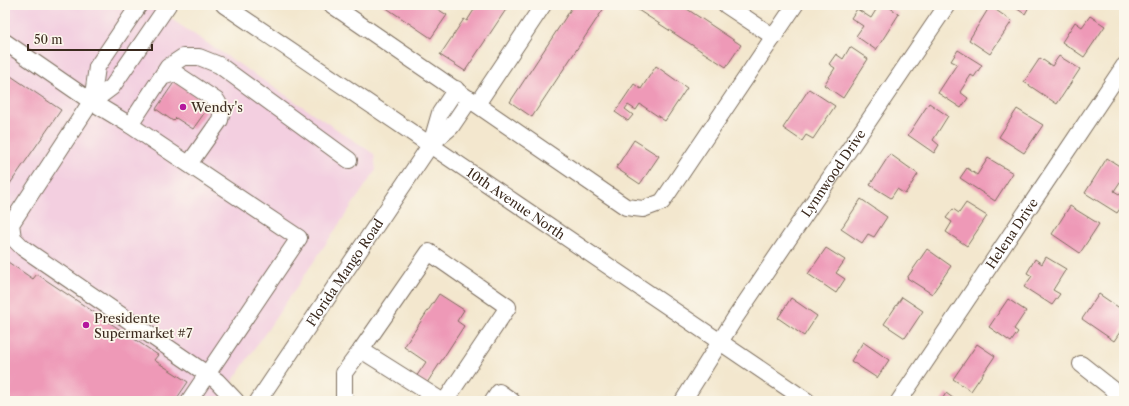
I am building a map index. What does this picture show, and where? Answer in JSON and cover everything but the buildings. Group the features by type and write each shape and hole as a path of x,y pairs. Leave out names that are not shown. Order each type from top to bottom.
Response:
{"street":[{"path":"92,102 97,67 139,5"},
{"path":"168,5 112,87 92,102 11,224 12,238 23,248 217,381 236,401"},
{"name":"10th Avenue North","path":"224,5 431,144 720,343 807,401"},
{"path":"332,5 626,207 643,209 662,202 795,5"},
{"path":"431,144 451,127 473,101 543,5"},
{"path":"726,5 774,37"},
{"name":"Lynnwood Drive","path":"683,401 735,318 947,5"},
{"path":"5,42 92,102 130,125 299,238 190,401"},
{"path":"130,125 168,67 182,57 199,57 219,65 349,160"},
{"name":"Helena Drive","path":"899,401 1124,66"},
{"path":"130,125 162,77 175,72 217,102 222,110 220,120 189,164"},
{"path":"431,144 440,113 456,89"},
{"name":"Florida Mango Road","path":"258,401 431,144"},
{"path":"344,401 344,373 429,252 508,307 445,401"},
{"path":"361,350 442,401"},
{"path":"1081,364 1124,398"},
{"path":"493,401 499,392 512,401"}],"shaded area":[{"path":"5,5 150,5 374,154 376,170 219,401 5,401"}],"place":[{"name":"Wendy's","path":"183,107"},
{"name":"Presidente Supermarket #7","path":"86,325"}]}
